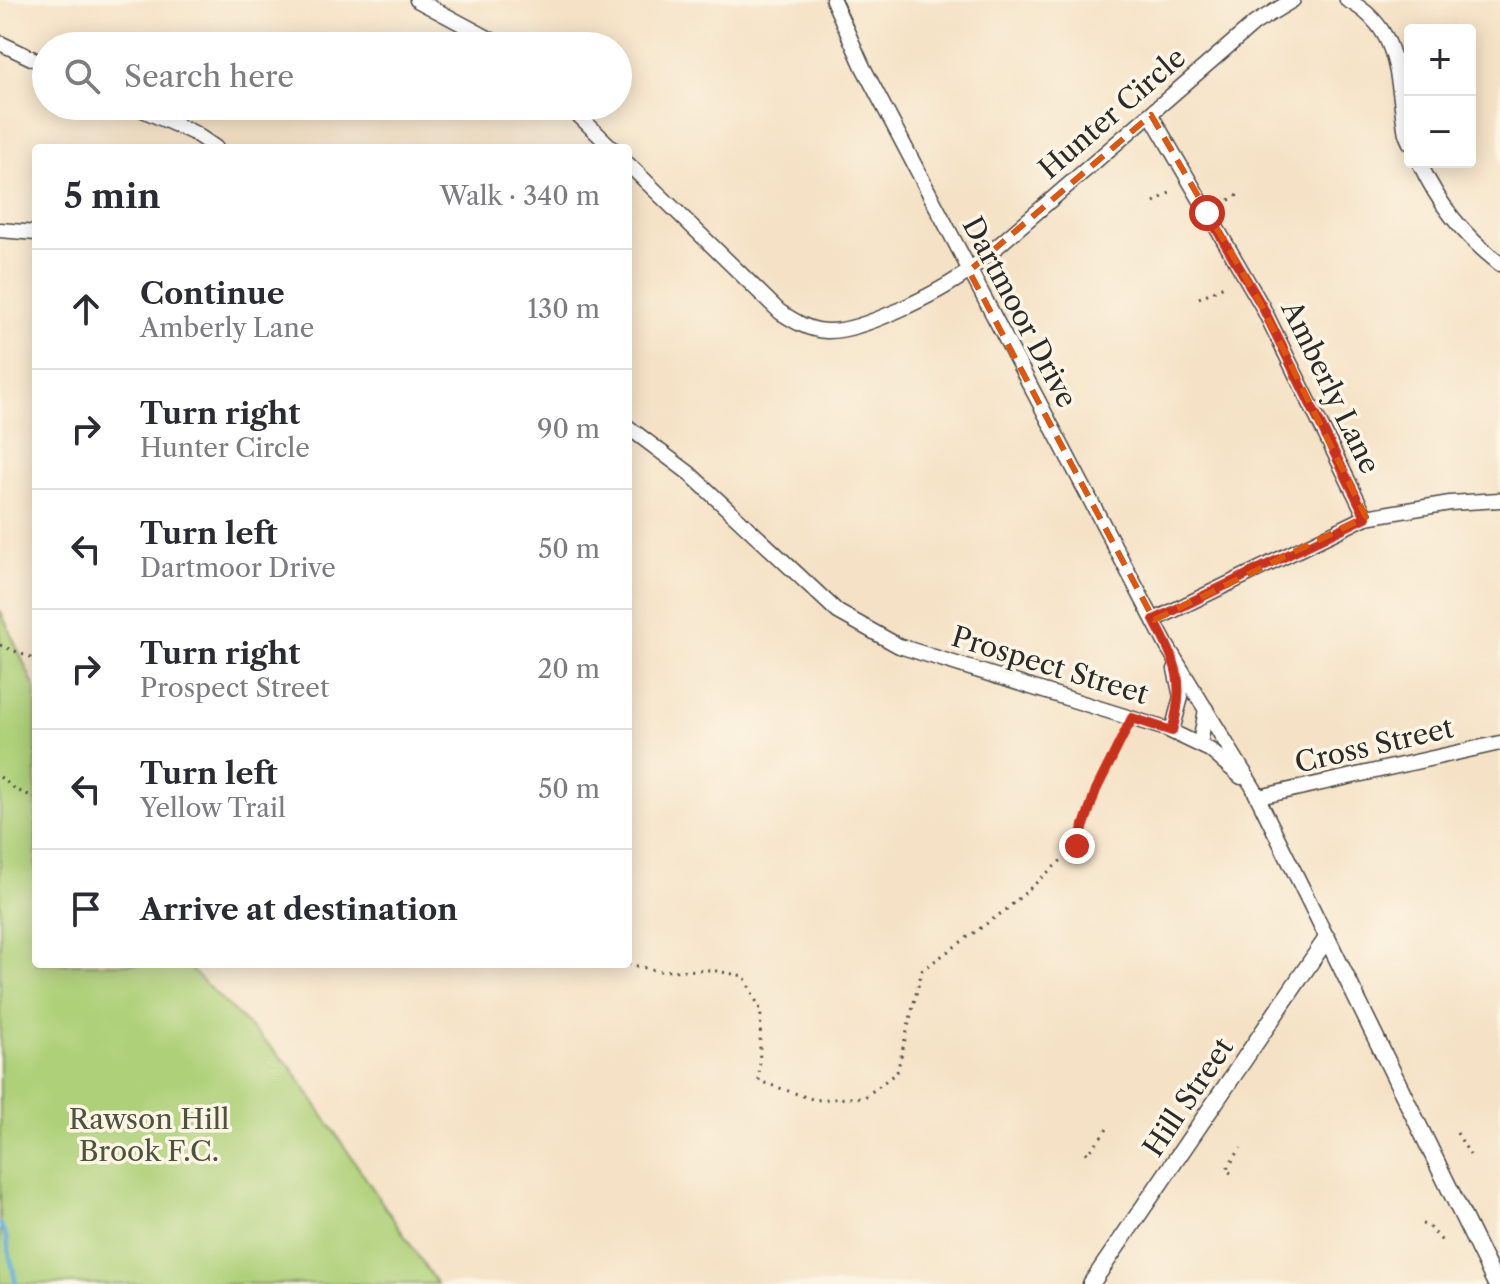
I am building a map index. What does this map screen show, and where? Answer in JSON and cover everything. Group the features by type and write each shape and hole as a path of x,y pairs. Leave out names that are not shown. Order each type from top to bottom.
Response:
{"street":[{"path":"417,0 477,32"},
{"name":"Dartmoor Drive","path":"833,0 863,67 1167,646 1259,797"},
{"name":"Hunter Circle","path":"632,168 767,301 795,322 828,332 857,327 948,286 969,271 1255,23 1293,0"},
{"path":"1347,0 1366,10 1383,28 1393,57 1404,122"},
{"path":"0,43 32,58"},
{"name":"Amberly Lane","path":"1151,115 1262,306 1366,517"},
{"path":"165,120 210,144"},
{"path":"583,120 608,144"},
{"path":"1422,168 1451,219 1500,264"},
{"path":"0,230 32,233"},
{"name":"Prospect Street","path":"632,430 689,473 838,612 868,630 899,646 1172,731 1200,744 1232,768 1259,797 1496,1284"},
{"path":"1154,620 1366,517 1450,503 1500,500"},
{"name":"Dartmoor Drive","path":"1167,646 1180,689 1172,731"},
{"path":"1200,744 1206,709"},
{"name":"Cross Street","path":"1259,797 1500,743"},
{"name":"Hill Street","path":"1091,1284 1327,938"}],"path":[{"path":"1154,202 1173,191"},
{"path":"1222,204 1240,194"},
{"path":"1199,298 1226,285"},
{"path":"0,645 32,658"},
{"path":"632,965 659,971 711,970 744,976 761,1011 759,1081 815,1100 865,1097 897,1072 922,970 1007,909 1077,846 1096,790 1132,718"},
{"path":"0,777 32,796"},
{"path":"1086,1152 1088,1154 1107,1129"},
{"path":"1457,1133 1470,1155"},
{"path":"1231,1173 1226,1170 1241,1148"},
{"path":"1422,1224 1427,1225 1443,1242"}],"highlighted area":[{"path":"1151,115 1262,306 1366,517 1154,620 969,271"}],"green space":[{"name":"Rawson Hill Brook F.C.","path":"0,610 32,681 32,968 189,968 290,1066 437,1284 0,1284"}],"waterway":[{"path":"0,1224 6,1237 16,1284"}],"route":[{"path":"1077,846 1096,790 1132,718 1172,731 1181,697 1180,689 1167,646 1154,620 1366,517 1262,306 1207,213"}]}
